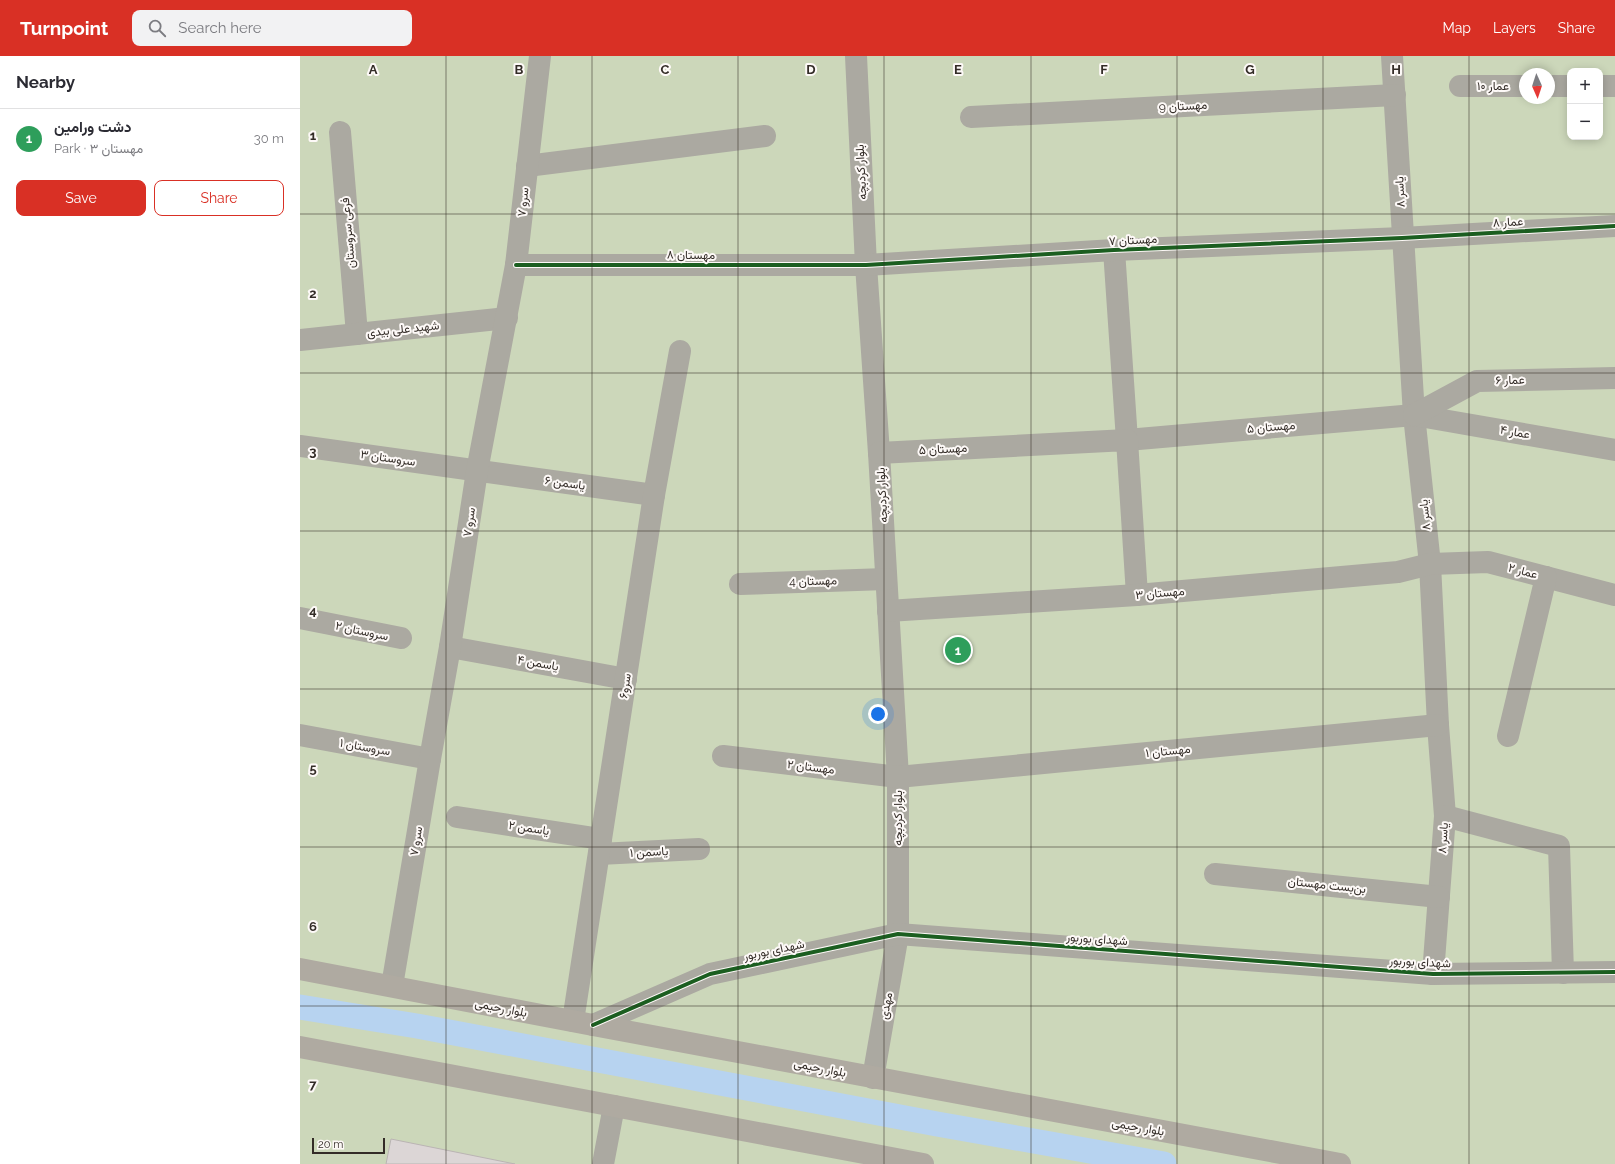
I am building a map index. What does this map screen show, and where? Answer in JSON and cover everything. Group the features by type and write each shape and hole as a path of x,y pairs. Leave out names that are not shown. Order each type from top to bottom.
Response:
{"main road":[{"name":"بلوار رحیمی","path":"300,969 873,1078 1340,1164"},
{"path":"300,1047 614,1106 883,1160 923,1164"}],"street":[{"name":"سرو ۷","path":"392,986 450,647 477,471 516,265 540,56"},
{"name":"بلوار کردبچه","path":"856,56 866,265 879,452 898,777 898,934"},
{"name":"یاسر ۸","path":"1392,56 1414,415 1430,564 1438,725 1445,816 1433,974"},
{"name":"عمار ۱۰","path":"1460,86 1519,86"},
{"path":"1555,86 1567,86"},
{"path":"1603,86 1615,86"},
{"name":"مهستان 9","path":"971,117 1395,95"},
{"name":"فرعی سروستان","path":"340,132 357,334"},
{"path":"527,166 765,136"},
{"name":"عمار ۸","path":"1402,238 1615,226"},
{"name":"مهستان ۷","path":"866,265 1114,250 1402,238"},
{"path":"1114,250 1137,595"},
{"name":"مهستان ۸","path":"516,265 866,265"},
{"name":"شهید علی بیدی","path":"300,340 507,318"},
{"name":"سرو۶","path":"583,1023 600,847 654,495 680,351"},
{"name":"عمار ۶","path":"1414,415 1477,381 1615,378"},
{"name":"مهستان ۵","path":"879,452 1127,440 1414,415"},
{"name":"عمار ۴","path":"1414,415 1615,450"},
{"name":"سروستان ۳","path":"300,446 477,471"},
{"name":"یاسمن ۶","path":"477,471 654,495"},
{"name":"عمار ۲","path":"1430,564 1488,562 1615,595"},
{"name":"مهستان ۳","path":"888,611 1137,595 1398,572 1430,564"},
{"path":"1508,736 1546,577"},
{"name":"مهستان 4","path":"740,584 886,579"},
{"name":"سروستان ۲","path":"300,618 401,638"},
{"name":"یاسمن ۴","path":"450,647 626,679"},
{"name":"مهستان ۱","path":"898,777 1438,725"},
{"name":"سروستان ۱","path":"300,735 430,759"},
{"name":"مهستان ۲","path":"723,756 898,777"},
{"path":"1445,816 1559,846 1563,973"},
{"name":"یاسمن ۲","path":"457,817 600,847"},
{"name":"یاسمن ۱","path":"600,847 699,849"},
{"name":"بن‌بست مهستان","path":"1215,874 1439,897"},
{"name":"شهدای بوربور","path":"583,1023 710,974 898,934 1433,974 1615,972"},
{"name":"مهدی","path":"873,1078 898,934"},
{"path":"603,1164 614,1106"}],"green space":[{"path":"300,56 1615,56 1615,1164 300,1164"}],"building":[{"path":"391,1139 515,1164 386,1164"}],"waterway":[{"path":"300,1007 417,1026 937,1124 1164,1164"}],"cycle path":[{"path":"516,265 866,265 1114,250 1402,238 1615,226"},
{"path":"593,1025 710,974 898,934 1433,974 1615,972"}],"place":[{"name":"دشت ورامین","path":"958,650"}]}
